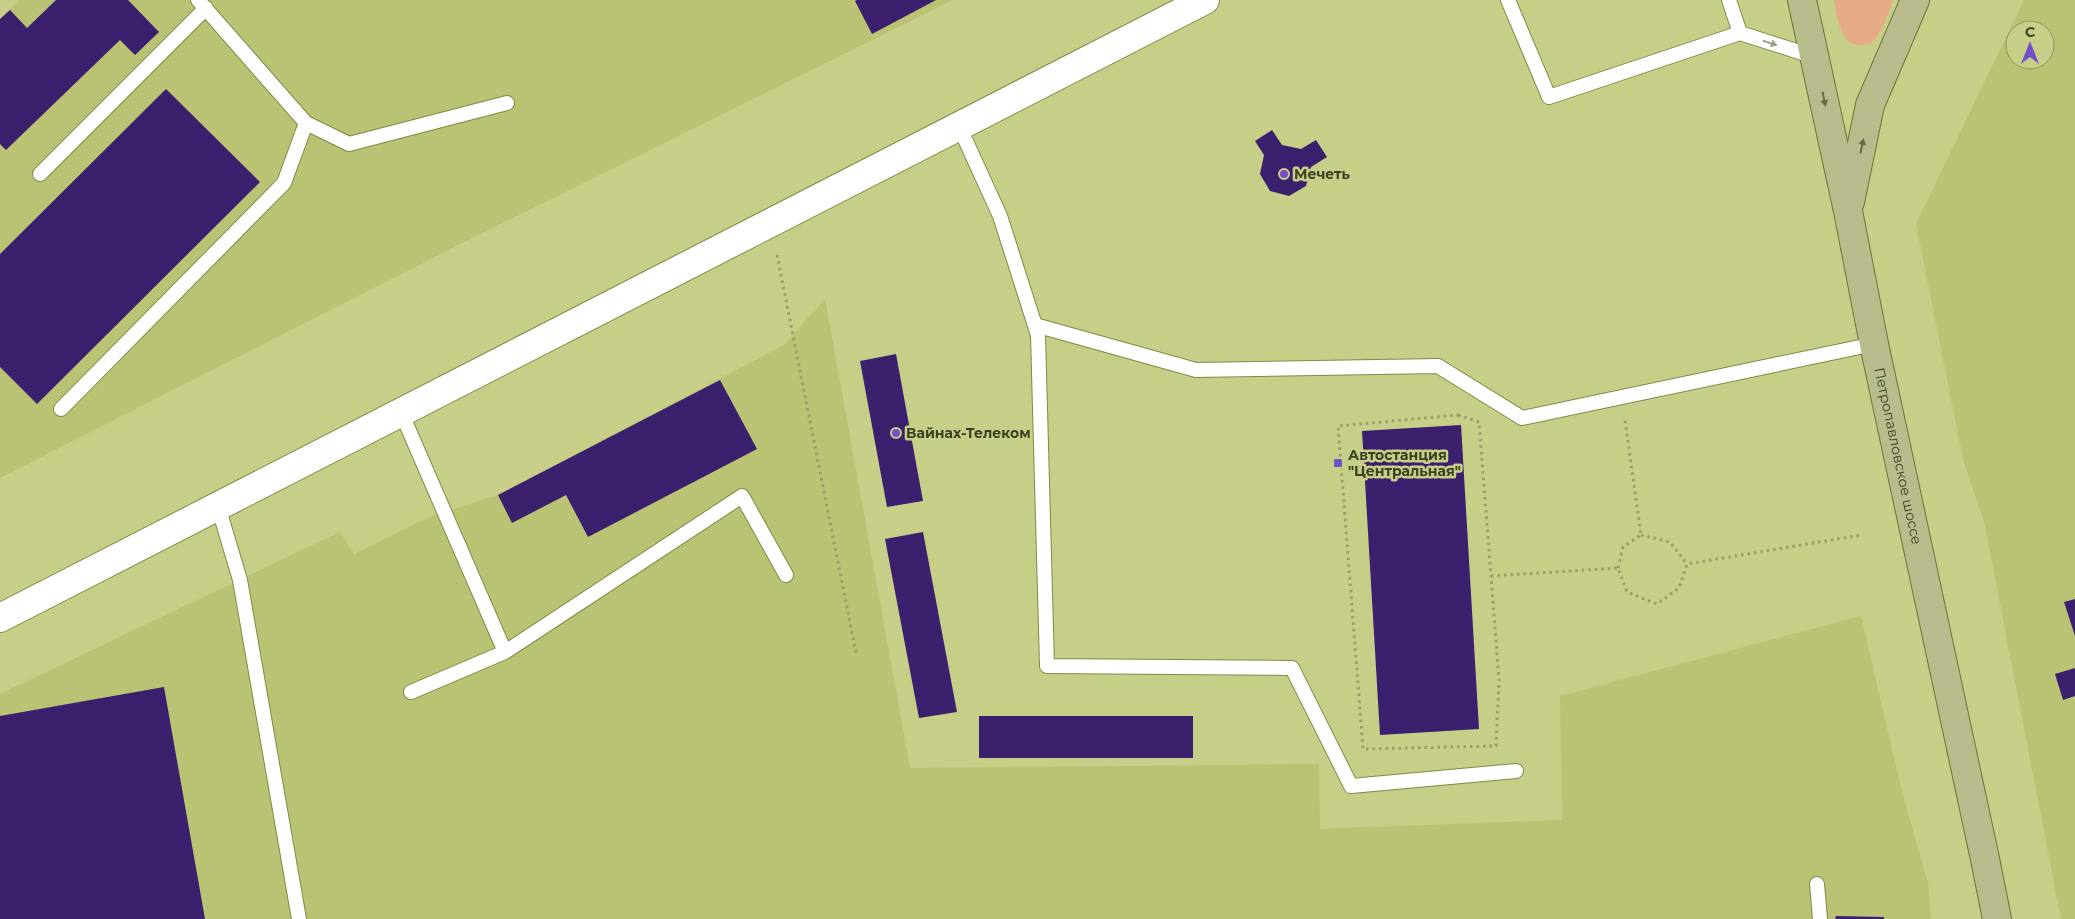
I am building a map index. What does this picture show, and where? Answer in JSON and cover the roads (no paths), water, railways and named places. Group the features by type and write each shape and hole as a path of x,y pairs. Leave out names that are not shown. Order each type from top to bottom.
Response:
{"main road":[{"path":"1802,0 1848,211"},
{"name":"Петропавловское шоссе","path":"1915,0 1870,105 1848,211 1874,344 1997,919"}],"street":[{"path":"0,618 1205,0"}],"lane":[{"path":"1508,0 1549,98 1740,33 1815,57"},
{"path":"1729,0 1740,33"},
{"path":"40,174 202,4 306,123 349,144 507,103"},
{"path":"61,408 284,183 306,123"},
{"path":"959,126 1000,216 1038,335 1047,666 1292,668 1351,786 1516,771"},
{"path":"1036,326 1196,370 1438,366 1522,418 1874,344"},
{"path":"401,412 505,652"},
{"path":"411,692 505,652 742,496 786,574"},
{"path":"218,506 240,580 299,919"},
{"path":"1817,884 1820,919"}],"place":[{"name":"Мечеть","path":"1284,174"},
{"name":"Вайнах-Телеком","path":"896,433"},
{"name":"Автостанция \"Центральная\"","path":"1338,463"}]}
